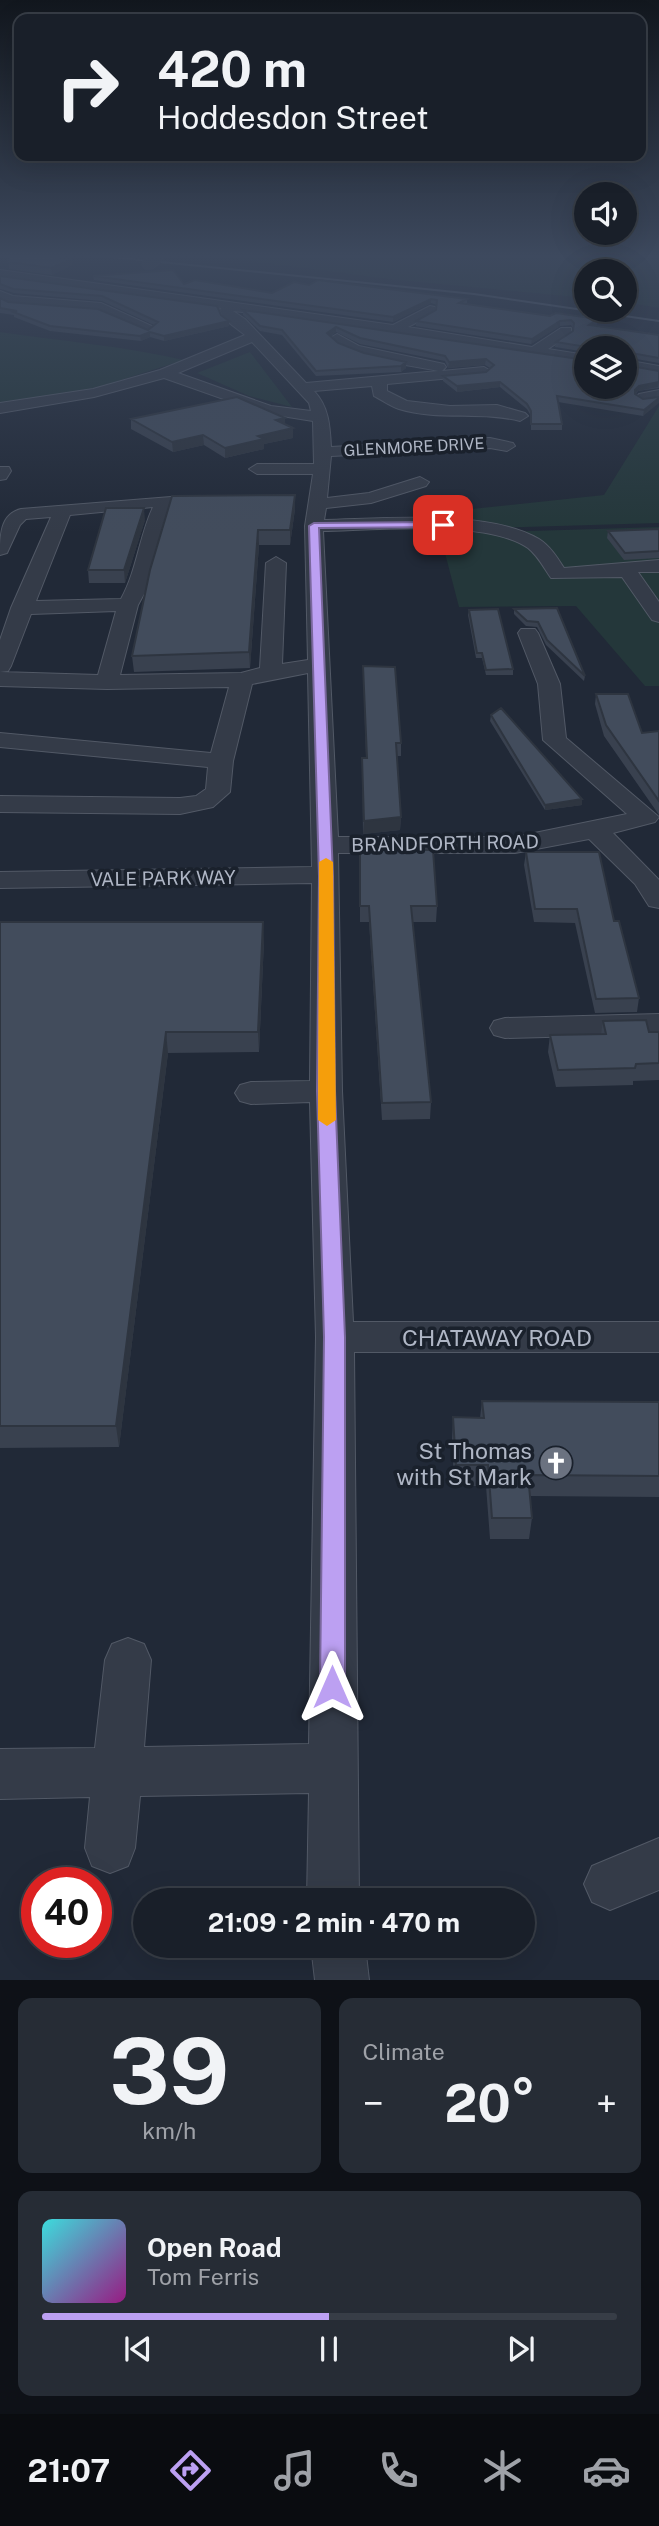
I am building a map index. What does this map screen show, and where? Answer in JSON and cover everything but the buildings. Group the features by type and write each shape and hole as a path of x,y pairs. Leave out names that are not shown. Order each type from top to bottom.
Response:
{"street":[{"path":"0,408 94,393 165,373 225,347"},
{"path":"265,347 316,402 320,416 322,460 315,515 326,860 326,1091 335,1337 333,1888"},
{"path":"352,347 446,368 456,373"},
{"path":"512,347 574,357"},
{"path":"535,351 541,347"},
{"path":"637,366 659,370"},
{"path":"302,387 484,371"},
{"path":"165,373 268,410 320,416"},
{"path":"380,382 379,393 403,405 450,411 499,408 520,416"},
{"name":"GLENMORE DRIVE","path":"257,470 322,460 490,443 507,446"},
{"path":"315,515 421,482"},
{"path":"0,549 12,523 21,514 165,501 156,521 141,580 128,605 107,682"},
{"path":"0,666 16,615 63,509"},
{"path":"315,515 443,525 515,534 545,552 558,574 627,571"},
{"path":"271,672 276,563"},
{"path":"659,566 624,567 659,616"},
{"path":"0,595 16,615"},
{"path":"16,615 128,605"},
{"path":"528,633 549,684 555,740 652,816"},
{"path":"272,639 318,652"},
{"path":"0,679 107,682 242,680 271,672 318,652"},
{"path":"0,804 180,806 204,802 218,792 221,761 242,680"},
{"path":"0,740 221,761"},
{"name":"BRANDFORTH ROAD","path":"326,860 515,845 652,816"},
{"path":"595,830 645,879 659,900"},
{"name":"VALE PARK WAY","path":"0,880 326,860"},
{"path":"505,1028 659,1024"},
{"path":"251,1093 326,1091"},
{"name":"CHATAWAY ROAD","path":"335,1337 659,1337"},
{"path":"110,1847 128,1660"},
{"path":"0,1774 332,1768"},
{"path":"610,1884 659,1864"},
{"path":"339,1958 342,1980"}],"shaded area":[{"path":"0,347 117,347 184,360 99,387 0,404"},
{"path":"250,352 292,407 249,396 197,373"},
{"path":"659,406 659,523 487,528 443,512 604,495"},
{"path":"659,527 659,686 645,686 576,606 459,607 440,534"}],"slow traffic":[{"path":"326,862 327,1120"}],"place":[{"name":"St Thomas with St Mark","path":"556,1463"}],"route":[{"path":"332,1687 335,1337 326,1091 326,876 314,526 443,525"}]}
